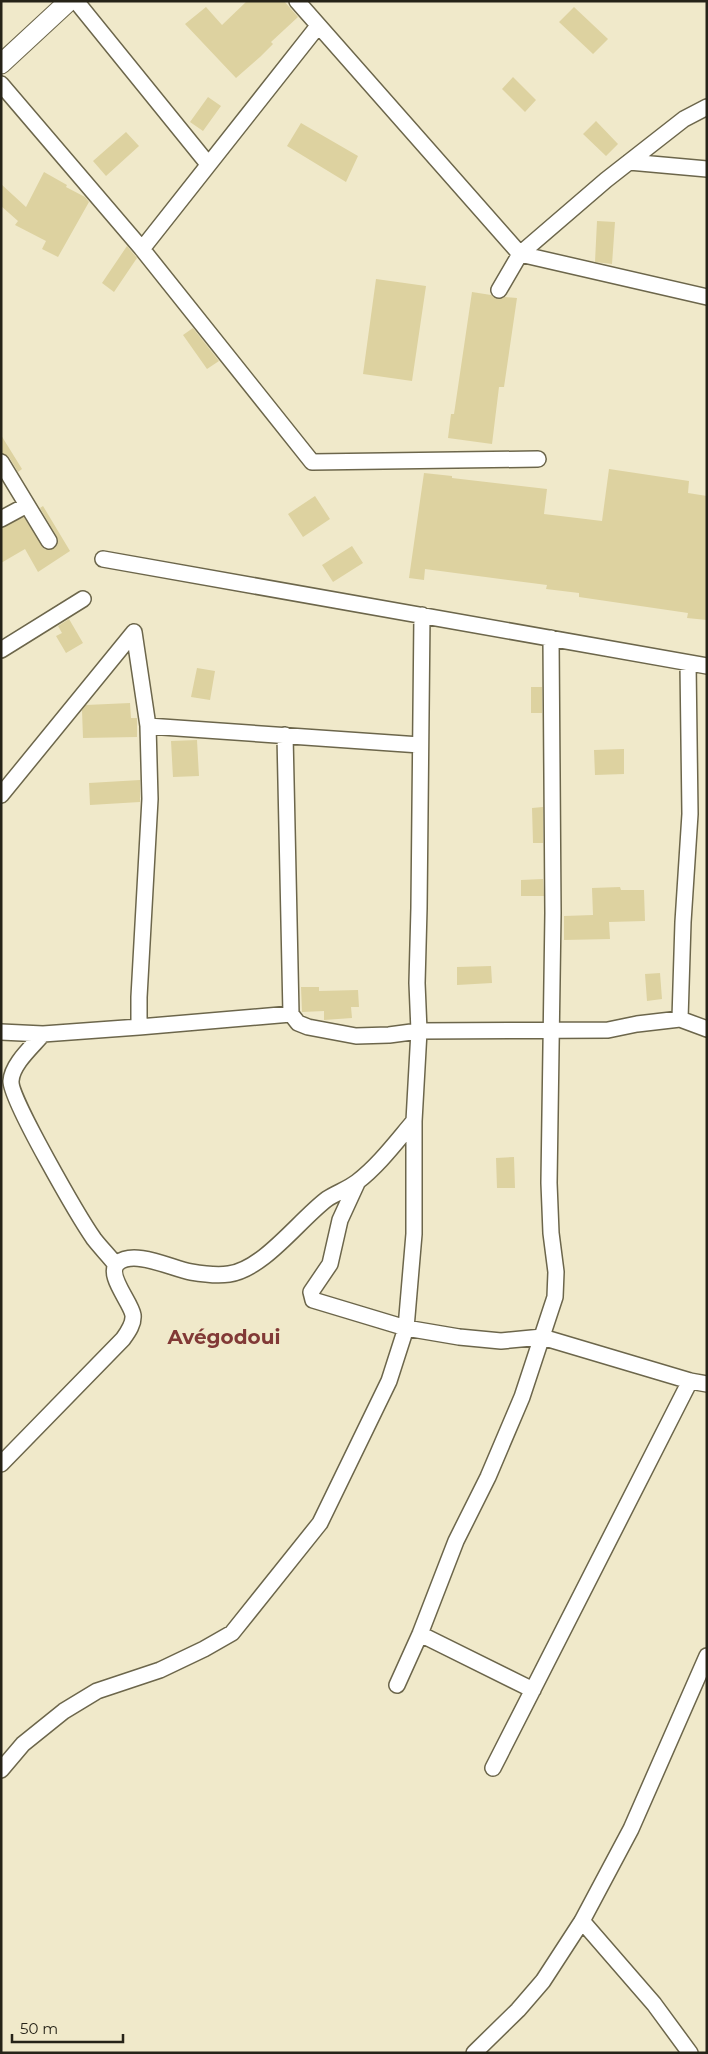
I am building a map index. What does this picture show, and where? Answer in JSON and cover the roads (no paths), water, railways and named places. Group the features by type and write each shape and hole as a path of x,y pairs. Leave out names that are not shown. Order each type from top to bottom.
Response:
{"main road":[{"path":"1,64 69,1"}],"street":[{"path":"76,1 208,164"},
{"path":"297,1 520,254 707,297"},
{"path":"142,249 318,26"},
{"path":"1,84 142,249 312,462 538,459"},
{"path":"499,290 520,254 629,162 684,119 707,107"},
{"path":"629,162 707,169"},
{"path":"1,462 10,487 27,505 49,541"},
{"path":"1,519 27,505"},
{"path":"103,559 707,666"},
{"path":"1,650 83,599"},
{"path":"1,1770 23,1744 64,1711 97,1691 160,1670 232,1634 320,1523 388,1381 406,1328 414,1234 414,1121 419,1031 417,982 422,615"},
{"path":"1,795 134,632 148,726 150,799 139,1027"},
{"path":"397,1685 420,1634 456,1541 488,1477 522,1397 555,1297 556,1272 548,1183 553,913 550,638"},
{"path":"680,1019 690,814 688,662"},
{"path":"148,726 420,745"},
{"path":"286,735 291,1014 298,1023 308,1028 356,1036 389,1035 419,1031 608,1030 637,1024 680,1019 707,1030"},
{"path":"1,1032 42,1034 291,1014"},
{"path":"1,1464 123,1339 131,1328 133,1314 117,1283 116,1265 93,1238 27,1122 13,1091 11,1082 13,1072 42,1034"},
{"path":"116,1265 130,1258 158,1262 189,1272 216,1275 231,1274 269,1253 328,1199 356,1183 384,1156 414,1121"},
{"path":"356,1183 340,1220 330,1264 320,1282 313,1288 311,1297 317,1303 406,1328 501,1341 542,1338 690,1381 707,1384"},
{"path":"493,1768 690,1381"},
{"path":"420,1634 533,1690"},
{"path":"474,2053 518,2010 544,1981 582,1921 631,1829 707,1656"},
{"path":"582,1921 654,2004 690,2053"}],"district":[{"name":"Avégodoui","path":"224,1337"}]}
